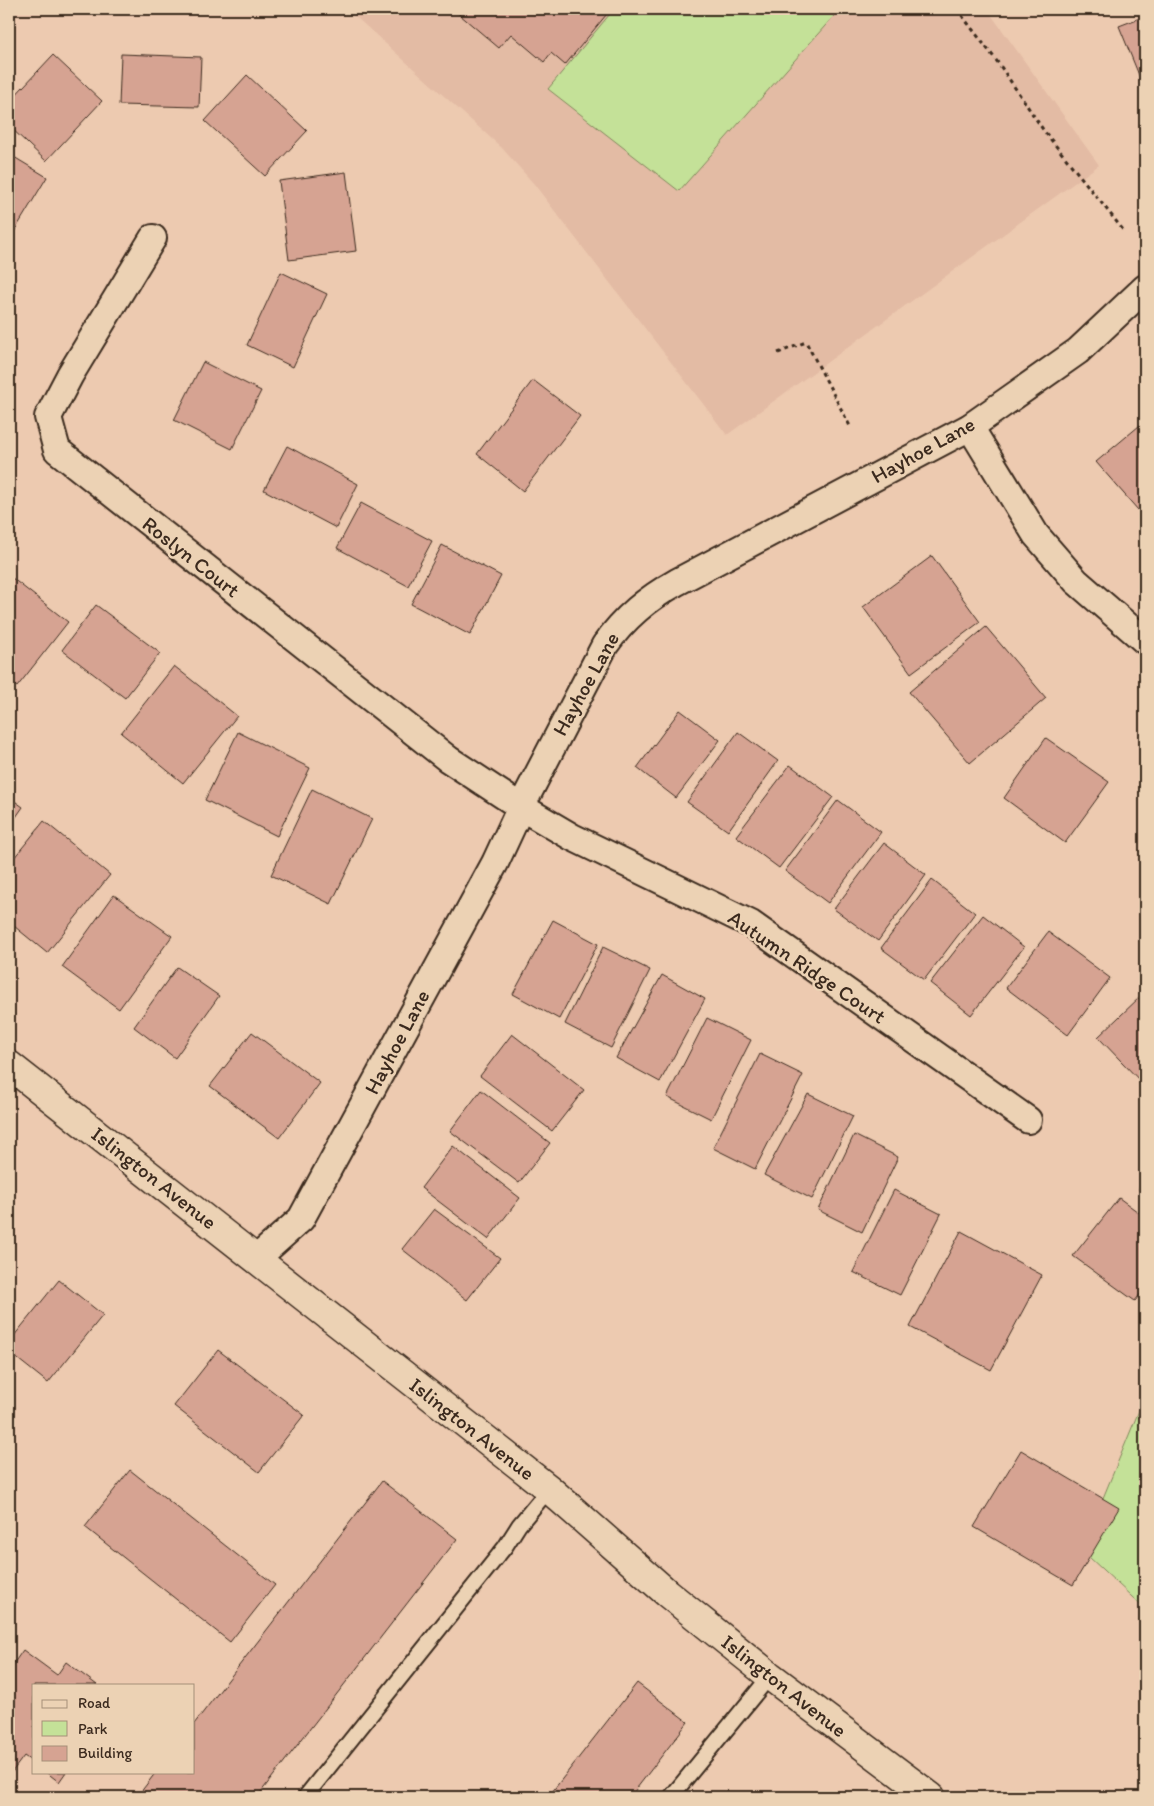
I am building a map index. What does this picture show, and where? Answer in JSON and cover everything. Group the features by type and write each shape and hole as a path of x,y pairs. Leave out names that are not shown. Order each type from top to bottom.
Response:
{"main road":[{"name":"Islington Avenue","path":"9,1064 549,1489 667,1593 770,1676 931,1797"}],"street":[{"name":"Roslyn Court","path":"153,238 70,375 48,416 57,450 448,759 521,807"},
{"name":"Hayhoe Lane","path":"256,1259 301,1219 495,863 521,807 605,644 619,626 635,610 677,582 970,427 1078,351 1145,288"},
{"path":"970,427 1036,535 1076,581 1145,641"},
{"name":"Autumn Ridge Court","path":"521,807 572,838 751,924 1028,1120"}],"lane":[{"path":"312,1795 505,1547 519,1525 549,1489"},
{"path":"671,1797 770,1676"}],"path":[{"path":"957,9 999,64 1044,131 1124,231"},
{"path":"778,353 806,342 850,426"}],"shaded area":[{"path":"347,9 987,9 1099,165 727,435 534,184 502,148"}],"green space":[{"path":"614,9 840,9 679,191 548,89"},
{"path":"1145,1396 1145,1609 1075,1544 1103,1498"}],"building":[{"path":"453,9 611,9 565,65 551,53 544,62 511,34 499,48"},
{"path":"1145,16 1145,90 1119,26"},
{"path":"121,54 201,57 199,107 119,105"},
{"path":"53,55 102,101 46,161 9,126 9,102"},
{"path":"247,75 307,131 265,176 205,121"},
{"path":"9,154 47,177 9,240"},
{"path":"346,172 356,251 289,260 279,181"},
{"path":"281,272 327,294 293,367 247,345"},
{"path":"203,362 261,391 232,449 174,420"},
{"path":"533,380 580,416 523,491 477,454"},
{"path":"1145,421 1145,518 1096,462"},
{"path":"287,446 358,484 336,528 264,490"},
{"path":"361,503 432,541 408,586 337,548"},
{"path":"442,545 501,576 470,635 411,604"},
{"path":"932,556 980,622 911,673 863,607"},
{"path":"12,578 68,622 17,687 9,681 9,582"},
{"path":"96,605 160,653 125,698 62,650"},
{"path":"986,627 1046,698 970,763 909,692"},
{"path":"174,666 237,716 183,783 121,733"},
{"path":"680,710 720,740 676,798 637,768"},
{"path":"238,732 310,768 277,836 205,800"},
{"path":"738,732 778,761 728,831 687,802"},
{"path":"1046,738 1109,782 1065,843 1004,798"},
{"path":"790,765 833,797 779,868 736,836"},
{"path":"312,789 372,819 331,904 271,875"},
{"path":"9,797 23,807 9,827"},
{"path":"838,800 881,832 828,903 785,871"},
{"path":"44,821 110,875 47,953 9,922 9,864"},
{"path":"884,843 926,875 878,941 834,909"},
{"path":"932,880 975,913 924,980 881,948"},
{"path":"114,895 172,936 119,1009 62,967"},
{"path":"983,915 1024,947 971,1015 930,983"},
{"path":"553,920 598,944 559,1019 513,994"},
{"path":"1048,932 1110,978 1068,1035 1006,988"},
{"path":"603,947 650,970 611,1048 565,1024"},
{"path":"177,967 219,996 175,1058 134,1027"},
{"path":"662,975 705,999 660,1082 616,1058"},
{"path":"1141,996 1145,1001 1145,1086 1098,1037"},
{"path":"707,1018 751,1040 711,1119 667,1097"},
{"path":"252,1032 320,1083 279,1138 210,1086"},
{"path":"512,1034 584,1090 552,1131 480,1076"},
{"path":"760,1054 803,1075 755,1169 713,1148"},
{"path":"481,1090 550,1143 519,1183 450,1131"},
{"path":"808,1094 853,1116 812,1199 764,1175"},
{"path":"854,1135 898,1157 862,1232 818,1210"},
{"path":"1145,1137 1145,1191 1139,1190"},
{"path":"453,1146 520,1198 488,1239 421,1188"},
{"path":"894,1190 941,1214 900,1295 853,1272"},
{"path":"1119,1198 1145,1217 1145,1288 1135,1301 1073,1256"},
{"path":"434,1209 500,1258 467,1300 402,1249"},
{"path":"961,1231 1042,1275 991,1370 910,1327"},
{"path":"59,1280 103,1315 48,1383 9,1352 9,1342"},
{"path":"218,1350 304,1415 259,1472 174,1406"},
{"path":"1021,1450 1119,1508 1073,1585 974,1527"},
{"path":"130,1470 275,1585 230,1642 85,1527"},
{"path":"382,1481 457,1539 257,1797 137,1797 154,1774 195,1774 195,1723"},
{"path":"23,1650 57,1675 66,1662 96,1684 32,1684 32,1762 24,1756 9,1776 9,1670"},
{"path":"637,1683 688,1722 630,1797 548,1797"},
{"path":"49,1774 65,1774 59,1782"}]}
